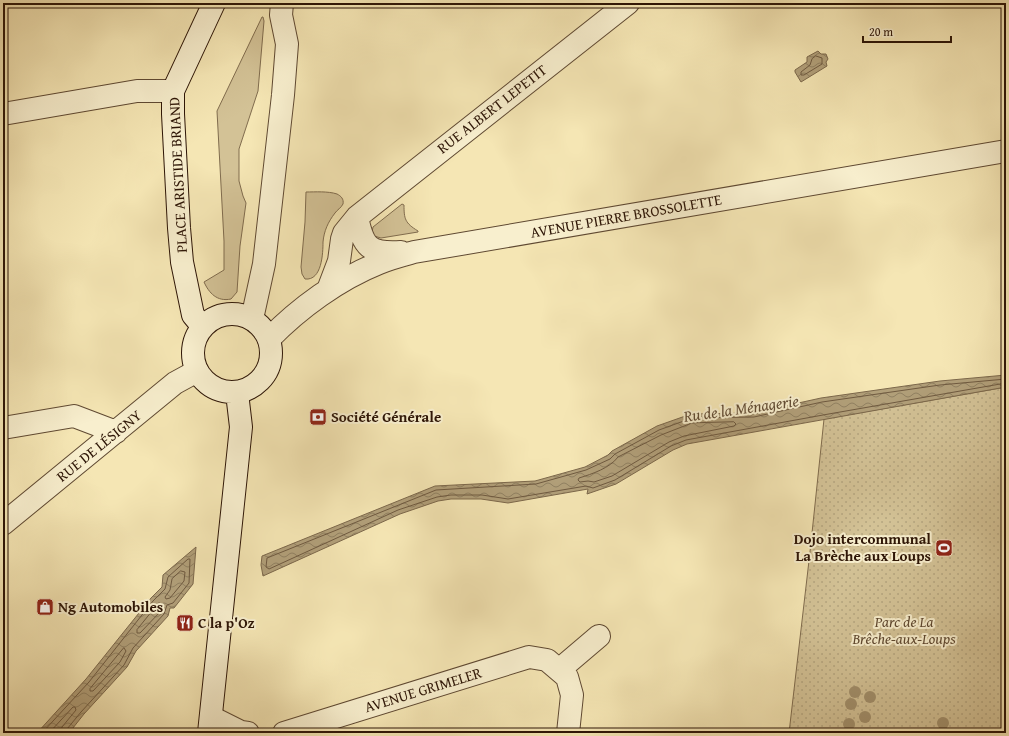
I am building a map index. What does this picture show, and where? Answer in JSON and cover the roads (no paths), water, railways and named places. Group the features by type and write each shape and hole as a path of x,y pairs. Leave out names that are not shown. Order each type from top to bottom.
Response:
{"street":[{"name":"PLACE ARISTIDE BRIAND","path":"203,326 193,315 182,262 174,130 174,91 214,3"},
{"path":"252,319 264,264 283,95 287,44 281,15 282,3"},
{"name":"RUE ALBERT LEPETIT","path":"328,290 339,261 342,238 357,216 628,3"},
{"path":"3,114 137,91 174,91"},
{"name":"AVENUE PIERRE BROSSOLETTE","path":"269,339 279,328 328,290 379,263 414,252 1006,151"},
{"path":"357,216 360,232 365,243 373,250 385,253 414,252"},
{"path":"226,314 239,314 252,319 262,327 269,339 272,350 271,362 266,373 258,383 248,389 236,392 225,392 214,388 204,381 197,371 193,348 197,336 203,326 214,318 226,314"},
{"name":"RUE DE LÉSIGNY","path":"3,524 175,383 197,371"},
{"path":"236,392 241,427 210,725 248,733"},
{"path":"3,428 74,416 116,432"},
{"path":"559,670 599,636"},
{"name":"AVENUE GRIMELER","path":"284,733 529,658 547,660 567,677 572,695 568,733"}],"water":[{"path":"818,51 821,54 826,54 828,59 826,62 827,66 801,82 795,70 807,62 807,57"},
{"path":"1006,375 1006,387 687,444 673,450 616,484 587,494 588,489 508,503 481,499 451,499 438,501 400,514 263,576 261,565 262,556 435,486 535,481 585,467 657,426 691,414 753,413 821,398 940,381"},
{"path":"196,547 193,584 174,608 170,608 168,616 136,651 127,667 84,714 69,733 37,733 86,679 151,598 162,587 163,575"}],"place":[{"name":"Société Générale","path":"318,417"},
{"name":"Dojo intercommunal La Brèche aux Loups","path":"944,548"},
{"name":"Ng Automobiles","path":"45,607"},
{"name":"C la p'Oz","path":"185,623"}],"water label":[{"name":"Ru de la Ménagerie","path":"741,408"}],"park label":[{"name":"Parc de La Brêche-aux-Loups","path":"904,630"}]}
